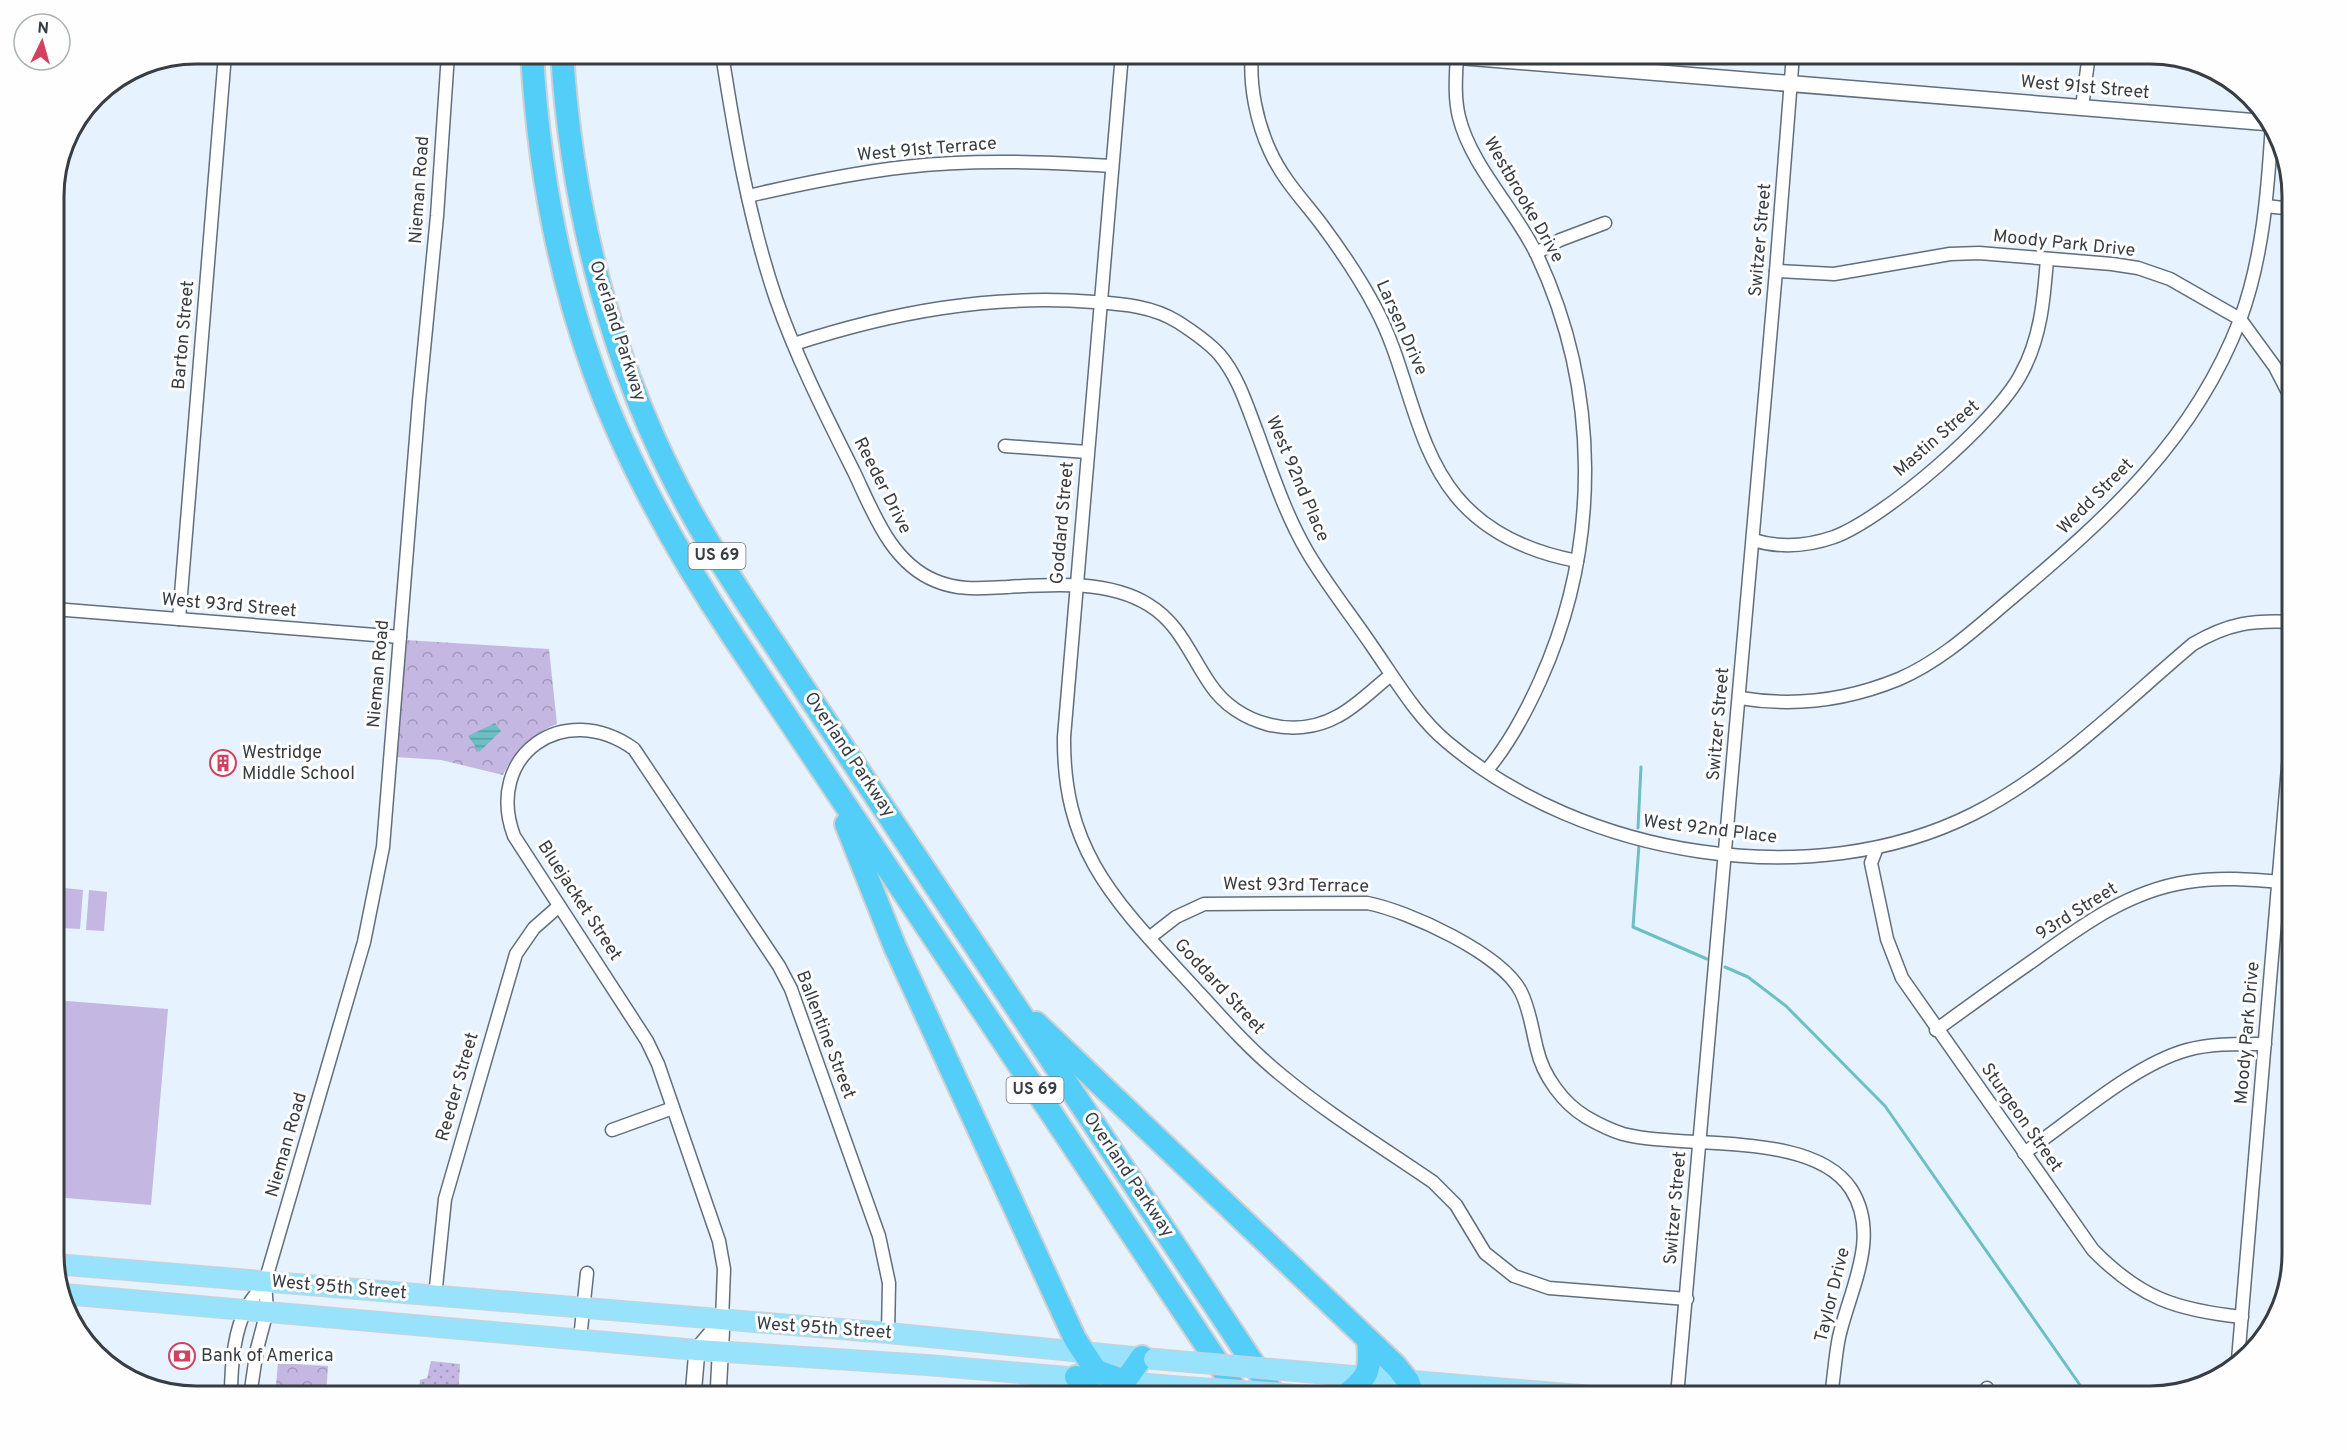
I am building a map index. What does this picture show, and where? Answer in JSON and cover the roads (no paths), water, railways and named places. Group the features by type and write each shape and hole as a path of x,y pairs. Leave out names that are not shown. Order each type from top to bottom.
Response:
{"highway":[{"name":"Overland Parkway","path":"533,64 539,140 562,262 593,370 640,476 696,580 1233,1385"},
{"name":"Overland Parkway","path":"563,64 571,152 590,250 617,344 662,452 690,510 721,562 1010,1000 1268,1385"},
{"path":"831,783 895,947 1081,1351 1096,1371 1117,1385"},
{"path":"1010,1000 1102,1083 1396,1366 1408,1385"},
{"path":"1357,1385 1366,1377 1370,1364 1368,1340"},
{"path":"1126,1385 1148,1358"},
{"path":"1076,1377 1084,1385"}],"main road":[{"name":"West 95th Street","path":"65,1265 1081,1351 1366,1377 1395,1385"},
{"name":"West 95th Street","path":"72,1295 697,1350 1076,1377 1107,1385"}],"street":[{"name":"Barton Street","path":"179,619 224,64"},
{"name":"Nieman Road","path":"231,1385 232,1364 246,1309 265,1282 364,942 375,896 382,848 437,216 447,64"},
{"name":"Reeder Drive","path":"724,64 748,196 762,254 794,344 815,395 886,536 907,563 932,580 967,589 1025,586 1076,587 1124,594 1154,609 1182,635 1210,684 1221,697 1241,714 1272,726 1300,728 1332,719 1391,675"},
{"name":"Goddard Street","path":"1121,64 1064,737 1068,796 1076,825 1097,872 1117,902 1233,1029 1279,1074 1450,1197 1485,1253 1497,1266 1523,1280 1549,1288 1687,1299"},
{"name":"Larsen Drive","path":"1253,64 1257,111 1270,152 1281,174 1344,256 1377,311 1395,352 1425,440 1443,478 1475,517 1490,529 1530,549 1577,561"},
{"name":"Westbrooke Drive","path":"1457,64 1456,95 1459,118 1468,139 1536,253 1561,315 1574,364 1582,415 1585,503 1570,598 1549,662 1530,705 1487,770"},
{"name":"West 91st Street","path":"1561,64 2259,122"},
{"name":"Switzer Street","path":"1678,1385 1740,698 1792,64"},
{"path":"2082,107 2088,64"},
{"name":"Wedd Street","path":"1740,698 1788,703 1843,697 1901,678 1957,645 2077,543 2141,481 2170,444 2198,402 2240,319 2266,206 2271,143"},
{"name":"West 91st Terrace","path":"748,196 844,175 906,167 1014,162 1111,166"},
{"path":"2266,206 2282,207"},
{"path":"1536,253 1560,240 1605,223"},
{"name":"Moody Park Drive","path":"1776,272 1834,274 1950,254 1979,253 2138,268 2170,279 2240,319 2275,367 2282,381"},
{"name":"Mastin Street","path":"1753,540 1773,546 1809,543 1834,537 1856,527 1899,497 1993,414 2012,389 2031,352 2044,296 2047,259"},
{"name":"West 92nd Place","path":"794,344 868,321 933,308 1009,300 1101,302 1147,309 1174,320 1207,344 1224,361 1246,403 1302,542 1391,675 1432,728 1487,770 1549,806 1630,837 1725,853 1787,857 1876,850 1934,832 1998,801 2057,758 2193,644 2217,630 2246,622 2282,622"},
{"name":"Goddard Street","path":"1005,446 1087,452"},
{"name":"West 93rd Street","path":"65,610 400,637"},
{"name":"Bluejacket Street","path":"567,730 546,738 526,753 510,782 506,805 514,836 647,1041 673,1108 719,1241 724,1277 719,1385"},
{"name":"Ballentine Street","path":"567,730 601,731 618,737 634,749 779,966 791,989 879,1236 889,1283 888,1334"},
{"name":"Moody Park Drive","path":"2239,1351 2282,836"},
{"name":"Sturgeon Street","path":"1876,850 1872,863 1892,954 1902,978 1936,1030 2093,1250 2127,1282 2157,1299 2177,1306 2242,1317"},
{"name":"93rd Street","path":"1936,1030 2083,926 2111,908 2137,896 2185,882 2210,879 2282,882"},
{"name":"West 93rd Terrace","path":"1149,938 1176,917 1204,904 1367,903 1386,906 1467,945 1504,969 1521,992 1528,1010 1537,1051 1545,1071 1567,1101 1583,1115 1623,1134 1700,1142"},
{"name":"Reeder Street","path":"435,1297 445,1199 516,954 534,928 559,906"},
{"path":"2024,1153 2140,1072 2168,1057 2205,1046 2265,1044"},
{"path":"612,1130 673,1108"},
{"name":"Taylor Drive","path":"1700,1142 1807,1156 1838,1174 1859,1205 1863,1220 1863,1251 1839,1340 1833,1385"},
{"path":"580,1339 586,1273"},
{"name":"Nieman Road","path":"252,1385 257,1348 267,1311 265,1282"},
{"path":"694,1385 697,1350 722,1321"}],"water":[{"path":"495,723 501,731 479,752 468,736"}],"waterway":[{"path":"1638,828 1641,767"},
{"path":"1639,845 1633,927 1707,959"},
{"path":"1725,967 1748,977 1786,1006 1885,1106 2080,1385"}],"place":[{"name":"Westridge Middle School","path":"223,763"},
{"name":"Bank of America","path":"182,1356"}]}
